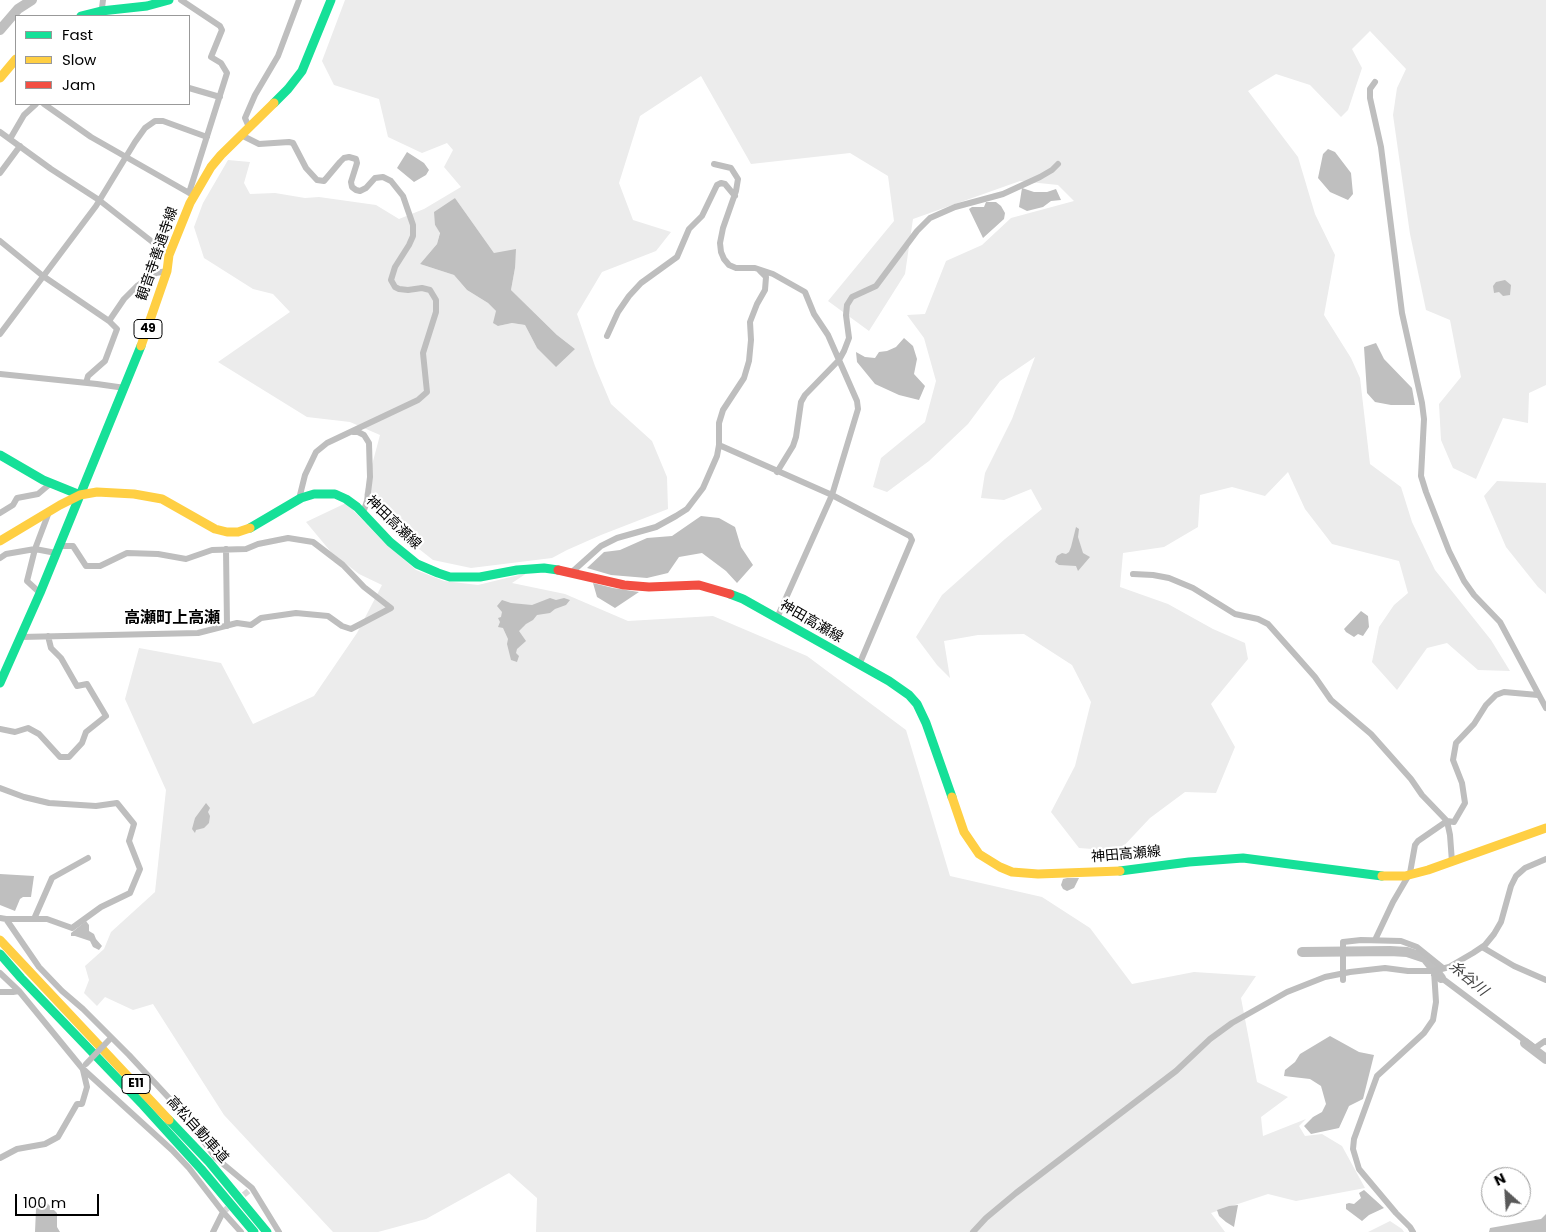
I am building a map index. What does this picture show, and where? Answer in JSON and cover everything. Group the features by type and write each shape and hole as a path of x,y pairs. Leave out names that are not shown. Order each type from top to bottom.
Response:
{"main road":[{"path":"101,14 169,0"},
{"name":"観音寺善通寺線","path":"0,683 5,664 21,637 125,388 149,325 167,270 169,255 192,195 211,167 249,126 288,89 302,70 331,0"},
{"path":"0,78 15,60"},
{"path":"0,455 51,483 80,495"},
{"name":"神田高瀬線","path":"0,541 80,495 97,492 134,494 162,499 210,527 227,532 249,529 300,499 314,494 335,494 346,499 363,513 407,558 438,574 463,578 544,568 572,572 614,584 637,587 686,584 711,586 734,594 895,684 909,696 917,704 934,743 964,832 979,854 1012,872 1038,874 1136,870 1189,862 1243,858 1378,876 1409,875 1452,862 1546,828"},
{"name":"高松自動車道","path":"0,940 89,1037 183,1134 267,1232"},
{"name":"高松自動車道","path":"0,954 143,1105 254,1232"}],"street":[{"path":"101,14 102,0"},
{"path":"45,105 126,158 192,195 207,137 227,74 221,63 211,56 222,30 220,26 181,0"},
{"path":"249,126 245,118 255,95 278,56 299,0"},
{"path":"1375,82 1370,89 1370,98 1381,147 1402,313 1424,419 1421,476 1449,551 1464,581 1500,622 1546,708"},
{"path":"190,88 220,97"},
{"path":"10,139 24,115 35,105"},
{"path":"0,334 99,200 145,128 155,121 162,121 207,137"},
{"path":"0,132 99,200 169,255"},
{"path":"241,135 259,144 289,142 293,144 312,176 324,181 344,158 353,158 357,163 351,178 352,186 356,190 360,191 375,178 383,177 391,181 399,191 413,225 413,236 395,267 391,280 395,287 408,290 422,288 430,290 436,300 436,312 423,353 427,392 418,400 327,443 316,452 305,475 300,499"},
{"path":"0,173 20,146"},
{"path":"714,164 728,166 737,175 738,179 720,243 724,259 729,265 736,268 755,268 773,274 805,292 814,314 828,335 857,401 858,409 832,495 777,618"},
{"path":"776,472 793,446 801,402 805,395 839,360 849,338 846,315 847,305 852,297 876,286 917,231 930,218 955,207 1003,194 1040,177 1058,164"},
{"path":"607,336 618,312 629,296 641,284 677,257 689,229 702,216 716,185 725,184 734,196"},
{"path":"0,241 43,276 109,321 117,329 104,361 88,376 86,383"},
{"path":"572,572 600,546 617,538 656,527 687,509 702,488 717,456 719,423 723,410 744,378 749,361 750,322 765,290 766,277 755,268"},
{"path":"109,321 124,299 137,286 156,273 167,270"},
{"path":"0,374 125,388"},
{"path":"351,432 358,432 364,435 369,443 370,477 367,501 363,513"},
{"path":"719,445 776,472 832,495 910,536 912,540 859,665"},
{"path":"0,513 13,505 17,498 38,494 51,483"},
{"path":"40,593 27,581 35,549 49,512"},
{"path":"0,558 6,554 35,549 58,550 73,546 86,566 100,566 127,553 158,554 186,559 212,550 246,549 258,544 288,538 313,542 343,565 364,587 391,608 351,629 342,626 328,616 296,613 261,618 251,625 237,623 198,633 21,637"},
{"path":"226,550 227,626"},
{"path":"1133,574 1169,578 1193,588 1234,614 1258,619 1268,624 1315,676 1331,700 1371,734 1411,779 1422,795 1447,821 1452,862"},
{"path":"0,729 15,732 28,728 39,734 60,757 69,757 82,743 86,732 106,716 88,684 77,686 61,658 51,648 48,636"},
{"path":"1375,940 1393,902 1409,875 1415,845 1447,821 1454,822 1465,804 1462,783 1453,760 1456,743 1474,724 1486,705 1496,695 1504,692 1538,695"},
{"path":"0,788 24,797 49,803 96,806 117,804 134,824 129,841 140,869 130,893 101,907 72,928 47,919 3,919"},
{"path":"34,919 52,878 88,858"},
{"path":"1434,973 1460,962 1482,947 1494,934 1501,922 1511,886 1516,876 1525,868 1546,859"},
{"path":"3,919 39,967 182,1112 216,1158 252,1188 279,1232"},
{"path":"1343,977 1342,942 1401,941 1417,947 1443,968"},
{"path":"1482,947 1514,966 1546,980"},
{"path":"973,1232 986,1218 1016,1193 1176,1071 1210,1039 1232,1023 1287,992 1306,984 1385,968 1434,973 1535,1048 1543,1043"},
{"path":"0,973 19,991 84,1066 189,1168 241,1232"},
{"path":"1413,1232 1359,1169 1353,1149 1354,1139 1377,1076 1424,1033 1433,1020 1436,1002 1434,973"},
{"path":"0,992 19,991"},
{"path":"84,1066 110,1039"},
{"path":"0,1158 18,1148 45,1144 58,1137 77,1104 82,1104 87,1087 84,1066"},
{"path":"213,1232 223,1212"}],"shaded area":[{"path":"345,0 1546,0 1546,385 1529,393 1528,423 1503,418 1476,479 1453,468 1441,440 1439,404 1461,377 1450,320 1426,310 1410,234 1393,115 1397,88 1406,69 1370,31 1352,49 1362,68 1348,110 1341,117 1310,85 1276,74 1248,91 1298,157 1315,214 1335,255 1324,315 1351,358 1360,378 1370,464 1401,487 1412,522 1435,570 1491,640 1510,671 1478,670 1447,643 1427,648 1397,690 1372,662 1379,627 1394,605 1408,593 1399,561 1332,544 1305,509 1288,472 1265,496 1232,487 1200,495 1198,527 1164,547 1123,553 1120,587 1168,604 1213,629 1245,643 1248,659 1211,704 1235,747 1216,793 1185,792 1150,818 1119,851 1079,848 1051,812 1075,766 1091,702 1072,665 1024,634 978,635 944,641 950,678 937,665 916,637 942,595 1042,509 1031,489 1004,500 981,498 985,473 1012,419 1035,357 1000,381 968,424 929,461 887,492 873,487 881,458 925,422 936,381 924,338 907,315 925,314 946,261 982,245 1011,218 1074,201 1058,185 1020,181 913,219 905,274 869,331 828,301 894,221 888,176 850,153 751,164 701,76 640,116 619,183 633,220 671,232 656,251 602,272 577,314 595,366 611,404 652,441 667,477 668,509 601,535 552,558 471,568 433,560 405,538 364,495 380,435 350,422 307,417 218,362 290,312 273,294 253,289 204,258 194,227 203,203 228,160 250,162 244,183 250,194 275,193 376,205 399,219 424,209 461,187 444,167 453,150 447,143 422,153 388,137 379,99 334,85 322,61","holes":["455,198 494,253 515,268 511,290 557,335 575,349 537,348 525,325 512,323 498,326 496,311 488,303 467,290 454,275 420,264 437,244 440,232 435,225"]},
{"path":"1328,149 1335,152 1351,173 1353,194 1348,200 1330,192 1318,178 1323,154"},
{"path":"407,152 424,163 429,170 426,175 414,182 397,168"},
{"path":"1022,188 1034,192 1047,192 1056,189 1061,200 1051,201 1043,207 1027,211 1019,207"},
{"path":"455,198 494,253 516,249 511,290 557,335 575,349 556,367 537,348 525,325 512,323 498,326 493,323 496,311 488,303 467,290 454,275 420,264 437,244 440,233 435,225 434,212"},
{"path":"986,202 996,202 1005,213 1004,219 983,238 969,209 972,207 984,207"},
{"path":"1505,280 1511,285 1510,295 1503,296 1499,292 1494,293 1493,286 1496,282"},
{"path":"904,338 913,346 917,359 914,374 925,386 919,400 899,395 875,384 857,362 856,352 865,357 875,358 879,352 896,347"},
{"path":"1376,343 1384,359 1412,388 1415,405 1391,405 1375,402 1367,393 1364,347"},
{"path":"1497,481 1546,483 1546,594 1538,587 1506,547 1484,496"},
{"path":"346,503 382,540 416,570 444,581 478,585 527,573 512,583 565,594 628,621 713,616 807,656 906,730 950,876 1042,897 1090,928 1132,984 1194,972 1256,976 1241,998 1257,1082 1288,1097 1261,1117 1263,1136 1306,1119 1299,1126 1305,1136 1322,1134 1342,1146 1365,1188 1296,1201 1268,1194 1211,1213 1225,1232 536,1232 537,1198 509,1173 426,1219 378,1232 333,1232 224,1115 153,1004 133,1010 105,997 97,1006 84,993 89,980 85,966 104,949 111,932 155,892 166,790 125,699 139,648 221,663 253,724 314,696 357,633 382,585 359,574 331,552 306,522"},
{"path":"701,516 719,518 735,527 741,547 753,565 737,583 726,571 702,553 679,557 668,573 647,578 611,575 587,568 604,552 620,550 647,538 672,536"},
{"path":"1076,527 1079,529 1078,537 1083,553 1090,557 1078,571 1076,566 1059,565 1055,562 1057,556 1069,552"},
{"path":"593,583 639,592 615,608 597,597"},
{"path":"550,598 570,600 566,605 550,613 537,615 519,631 526,641 517,649 516,653 519,656 517,662 511,660 507,644 508,639 503,628 498,627 500,622 498,618 501,617 502,612 497,606 502,600 532,605"},
{"path":"1361,611 1368,616 1369,627 1363,636 1358,634 1354,637 1344,629"},
{"path":"206,803 210,808 208,812 210,816 209,823 204,828 196,830 195,833 192,829 195,818"},
{"path":"0,874 34,876 31,897 20,899 15,911 0,905"},
{"path":"1079,878 1074,888 1067,891 1061,885 1063,879"},
{"path":"86,921 89,925 89,931 94,934 102,946 99,950 93,947 90,941 71,936 71,933"},
{"path":"1330,1036 1359,1052 1374,1055 1363,1099 1349,1106 1339,1128 1311,1134 1304,1126 1313,1117 1322,1112 1326,1104 1321,1086 1310,1079 1284,1076 1285,1070 1295,1062 1300,1054"},
{"path":"1364,1190 1384,1208 1369,1215 1362,1221 1346,1209 1346,1204 1354,1204 1361,1198 1359,1193"},
{"path":"40,1203 47,1203 57,1213 57,1227 60,1232 35,1232 36,1209"},
{"path":"1238,1205 1234,1227 1219,1216 1217,1210"},
{"path":"1546,1214 1546,1232 1489,1232 1490,1228 1541,1219"},
{"path":"1390,1221 1404,1232 1368,1232"}],"waterway":[{"path":"0,30 18,9 32,0"},
{"name":"糸谷川","path":"1302,952 1407,952 1425,958 1441,978"},
{"name":"糸谷川","path":"1525,1043 1546,1059"}],"tunnel":[{"path":"223,1212 252,1188"}],"traffic: fast":[{"path":"85,15 101,11 147,6 169,0"},
{"path":"274,103 302,71 331,0"},
{"path":"0,683 40,593 141,346"},
{"path":"0,455 43,480 80,495"},
{"path":"250,528 301,498 314,494 335,494 357,507 390,542 417,564 438,573 450,577 480,577 517,570 544,568 558,570"},
{"path":"730,594 743,599 889,681 909,695 917,704 926,723 952,797"},
{"path":"1120,871 1189,862 1243,858 1382,876"},
{"path":"0,954 143,1105 201,1169 254,1232"},
{"path":"169,1120 209,1162 267,1232"}],"traffic: slow":[{"path":"0,78 15,60"},
{"path":"141,346 167,271 169,255 190,203 211,167 221,155 274,103"},
{"path":"0,541 60,505 80,495 97,492 134,494 162,499 215,529 227,532 238,532 250,528"},
{"path":"952,797 964,832 979,854 1000,867 1012,872 1038,874 1120,871"},
{"path":"1382,876 1405,876 1428,870 1546,828"},
{"path":"0,940 169,1120"}],"traffic: jam":[{"path":"558,570 624,585 649,587 699,585 730,594"}],"district":[{"name":"高瀬町上高瀬","path":"172,619"}]}
